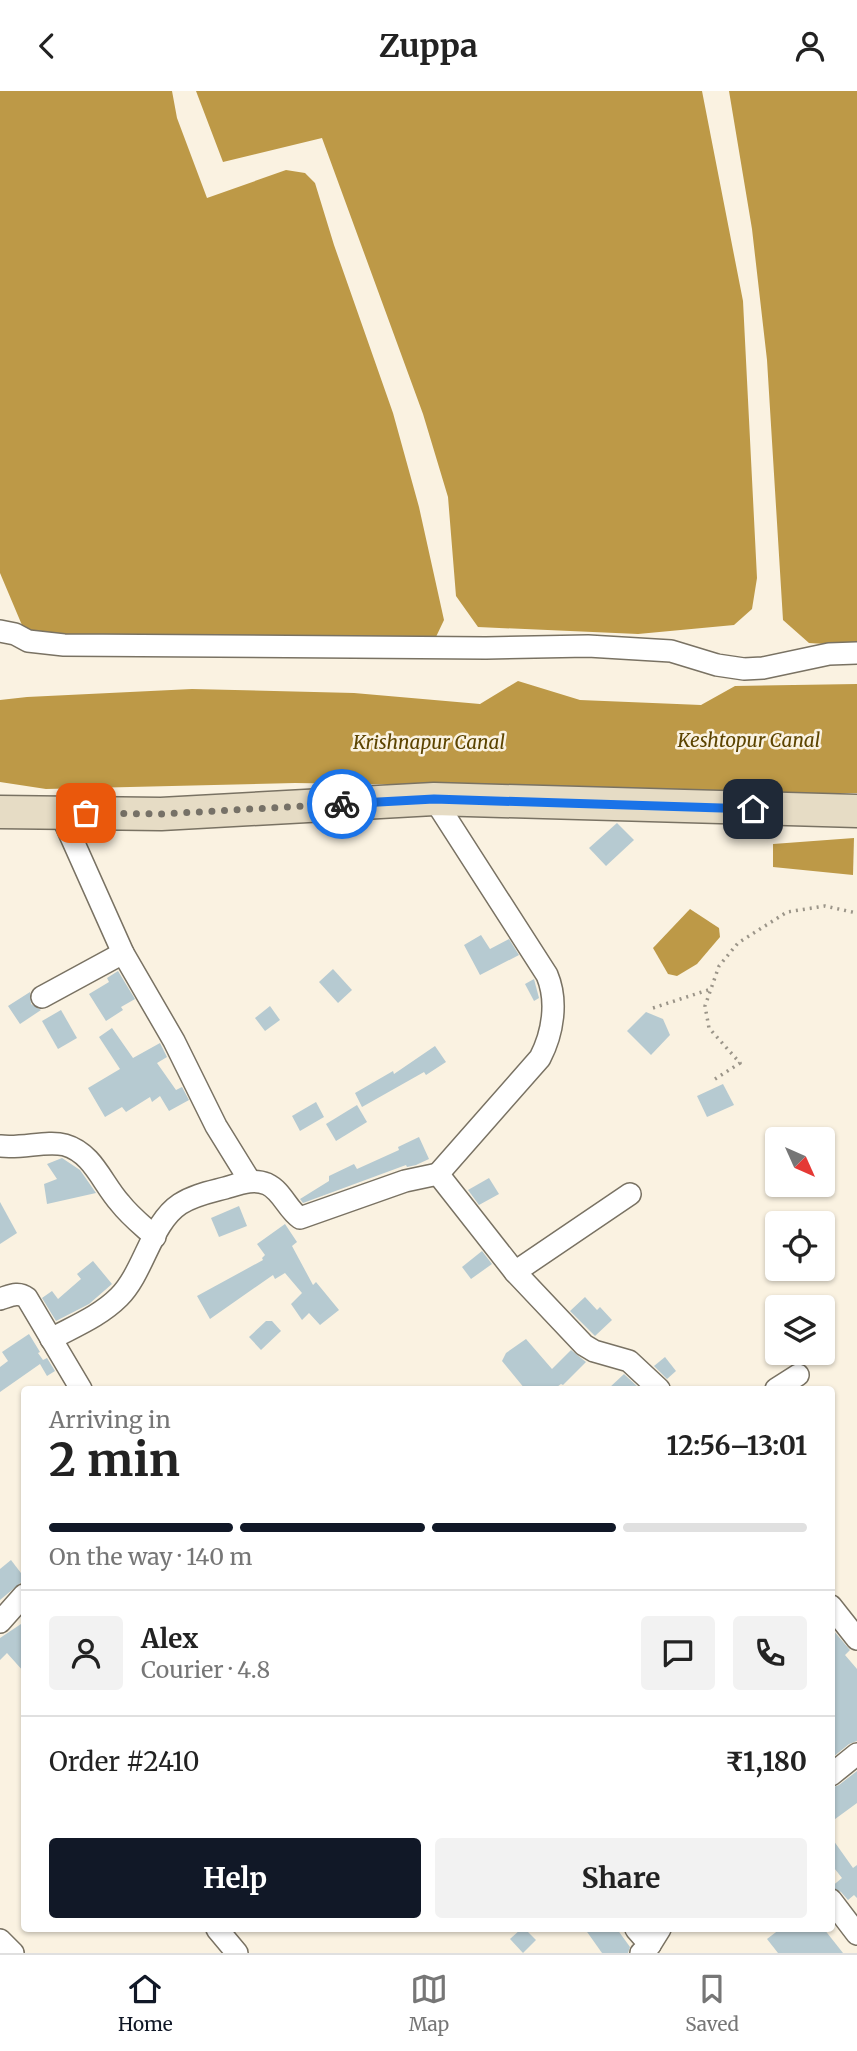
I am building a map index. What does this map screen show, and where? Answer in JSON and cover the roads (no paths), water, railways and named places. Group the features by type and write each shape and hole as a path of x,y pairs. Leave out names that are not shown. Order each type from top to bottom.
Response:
{"street":[{"path":"0,631 15,634 28,641 64,645 641,648 671,651 744,670 829,655 857,653"},
{"path":"51,1339 103,1312 131,1285 165,1219 179,1205 199,1195 250,1181 261,1182 273,1188 293,1213 300,1217 405,1181 438,1174 540,1058 548,1043 554,1000 547,975 434,799"},
{"path":"0,812 161,814 434,799 857,811"},
{"path":"60,812 123,953 187,1065 216,1126 250,1181"},
{"path":"41,997 123,953"},
{"path":"0,1146 11,1148 47,1143 63,1144 81,1151 120,1203 155,1237"},
{"path":"438,1174 515,1272 584,1345 594,1351 629,1361 656,1386"},
{"path":"515,1272 630,1194"},
{"path":"0,1299 15,1294 22,1294 27,1298 79,1386"},
{"path":"781,1386 798,1375"},
{"path":"0,1622 21,1598"},
{"path":"835,1611 857,1639"},
{"path":"835,1772 857,1754"},
{"path":"835,1905 857,1934"},
{"path":"219,1932 237,1953"},
{"path":"0,1940 13,1953"}],"water":[{"path":"0,91 172,91 177,118 207,198 286,170 305,173 315,183 393,413 419,507 444,620 435,639 27,637 0,573"},
{"path":"196,91 702,91 743,301 757,578 752,609 734,625 638,634 478,627 456,596 448,497 423,414 322,138 223,162"},
{"path":"729,91 857,91 857,646 809,643 783,620 767,360 752,229"},
{"name":"Keshtopur Canal","path":"518,681 580,700 701,705 735,686 857,684 857,793 618,798 482,786 295,783 46,789 0,782 0,700 192,689 354,693 480,704"},
{"path":"854,838 853,875 773,867 773,844"},
{"path":"690,909 719,928 720,937 697,964 677,976 668,974 653,948"}],"water label":[{"name":"Krishnapur Canal","path":"429,742"}]}
